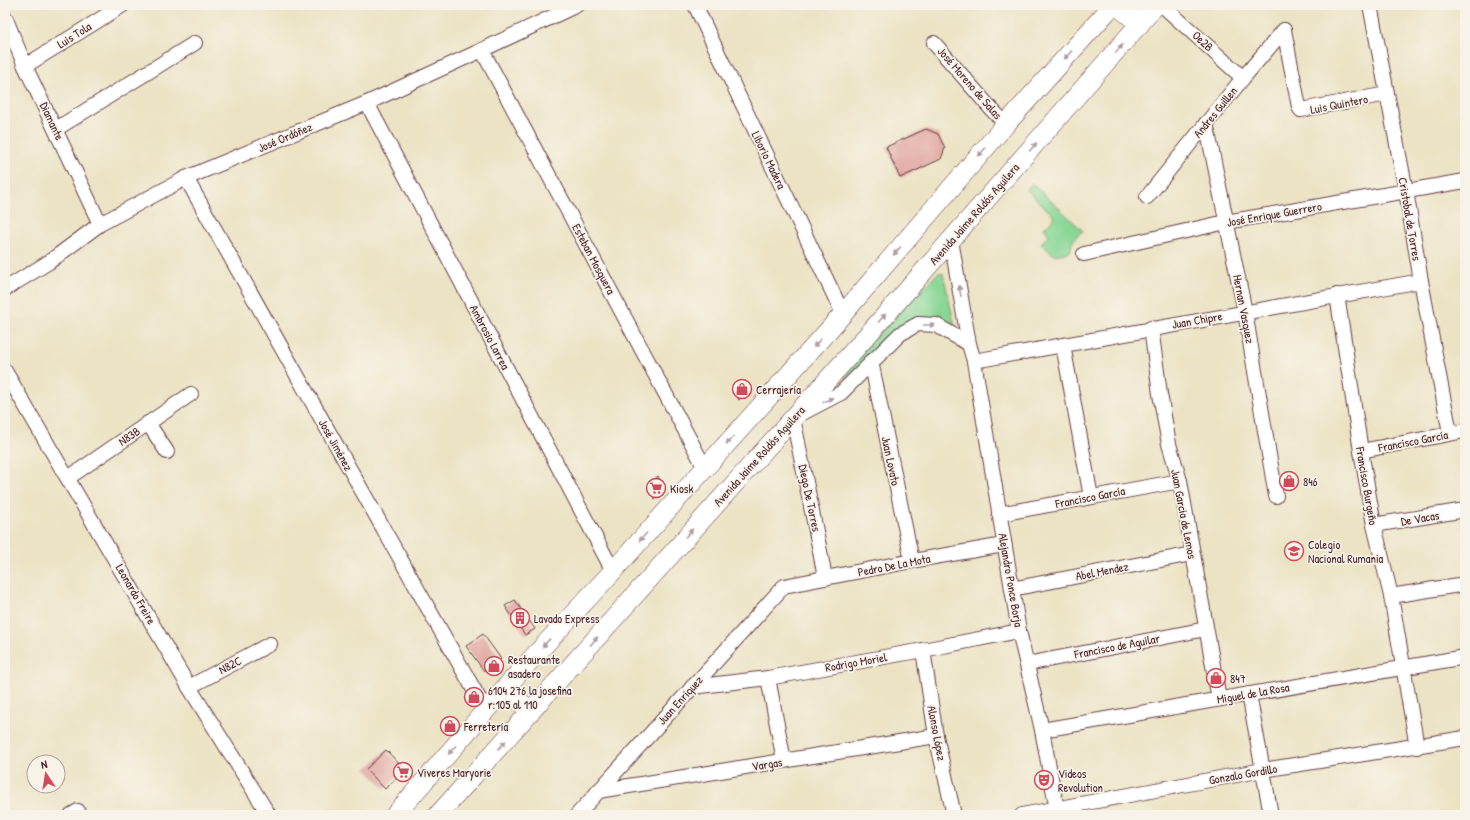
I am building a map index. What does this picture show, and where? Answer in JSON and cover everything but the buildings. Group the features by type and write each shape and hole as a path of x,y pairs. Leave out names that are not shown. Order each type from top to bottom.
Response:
{"street":[{"name":"Luis Tola","path":"25,66 123,5"},
{"name":"José Ordóñez","path":"5,288 49,262 100,224 186,178 367,103 577,5"},
{"name":"Liborio Madera","path":"695,5 843,314"},
{"path":"395,815 505,688 613,571 843,314 1006,124 1113,5"},
{"path":"1116,5 1140,24"},
{"name":"Avenida Jaime Roldós Aguilera","path":"438,815 793,418 1156,5"},
{"name":"Oe2B","path":"1162,5 1243,78"},
{"name":"Cristobal de Torres","path":"1370,5 1406,191 1421,281 1450,433"},
{"name":"Diamante","path":"5,17 25,66 100,224"},
{"name":"Andres Guillen","path":"1147,196 1284,30"},
{"name":"Luis Quintero","path":"1284,30 1299,107 1301,110 1387,94"},
{"path":"56,129 195,42"},
{"name":"José Moreno de Salas","path":"934,43 1006,124"},
{"name":"Esteban Mosquera","path":"482,50 705,468"},
{"name":"Ambrosio Larrea","path":"367,103 613,571"},
{"name":"Hernan Vasquez","path":"1206,123 1245,312 1276,496"},
{"name":"José Jiménez","path":"186,178 486,711"},
{"name":"José Enrique Guerrero","path":"1084,254 1226,222 1465,181"},
{"name":"Alejandro Ponce Borja","path":"950,240 969,344 974,361 1019,631 1042,730 1058,811"},
{"name":"Juan Chipre","path":"974,361 1151,328 1421,281"},
{"name":"Francisco Burgeño","path":"1337,295 1374,526 1391,596 1417,747"},
{"path":"793,418 841,393 871,361 900,334 918,324 936,324 969,344"},
{"name":"Juan Garcia de Lemos","path":"1151,328 1160,394 1169,444 1180,481 1219,699"},
{"path":"1063,345 1091,497"},
{"name":"Juan Lovato","path":"871,361 912,561"},
{"name":"Leonardo Freire","path":"5,372 189,686 269,815"},
{"name":"N83B","path":"68,478 191,394"},
{"name":"Diego De Torres","path":"793,418 824,578"},
{"path":"148,423 167,452"},
{"name":"Francisco García","path":"1361,451 1465,431"},
{"name":"Francisco García","path":"999,514 1180,481"},
{"name":"De Vacas","path":"1374,526 1465,510"},
{"name":"Pedro De La Mota","path":"784,586 1004,545"},
{"name":"Abel Mendez","path":"1012,588 1192,554"},
{"path":"1391,596 1465,584"},
{"name":"Juan Enriquez","path":"577,815 784,586"},
{"name":"Francisco de Aguilar","path":"1027,664 1206,629"},
{"name":"Rodrigo Moriel","path":"692,687 768,678 1019,631"},
{"name":"N82C","path":"189,686 270,644"},
{"name":"Alonso López","path":"923,650 936,736 954,815"},
{"name":"Miguel de la Rosa","path":"1042,730 1465,657"},
{"path":"768,678 784,761"},
{"path":"505,688 531,712"},
{"path":"1249,694 1271,815"},
{"name":"Vargas","path":"598,791 936,736"},
{"name":"Gonzalo Gordillo","path":"1022,815 1058,811 1263,770 1417,747 1465,738"}],"green space":[{"path":"1032,183 1083,231 1077,235 1070,252 1053,255 1041,243 1049,235 1044,228 1055,217 1026,189"},
{"path":"938,273 943,273 955,327 937,318 918,319 847,379 840,374"}],"place":[{"name":"Cerrajería","path":"742,389"},
{"name":"846","path":"1289,481"},
{"name":"Kiosk","path":"656,488"},
{"name":"Colegio Nacional Rumania","path":"1294,551"},
{"name":"Lavado Express","path":"520,618"},
{"name":"Restaurante asadero","path":"494,666"},
{"name":"847","path":"1216,678"},
{"name":"6104 276 la josefina r:105 al 110","path":"474,697"},
{"name":"Ferretería","path":"450,726"},
{"name":"Viveres Maryorie","path":"403,772"},
{"name":"Videos Revolution","path":"1044,780"}]}
